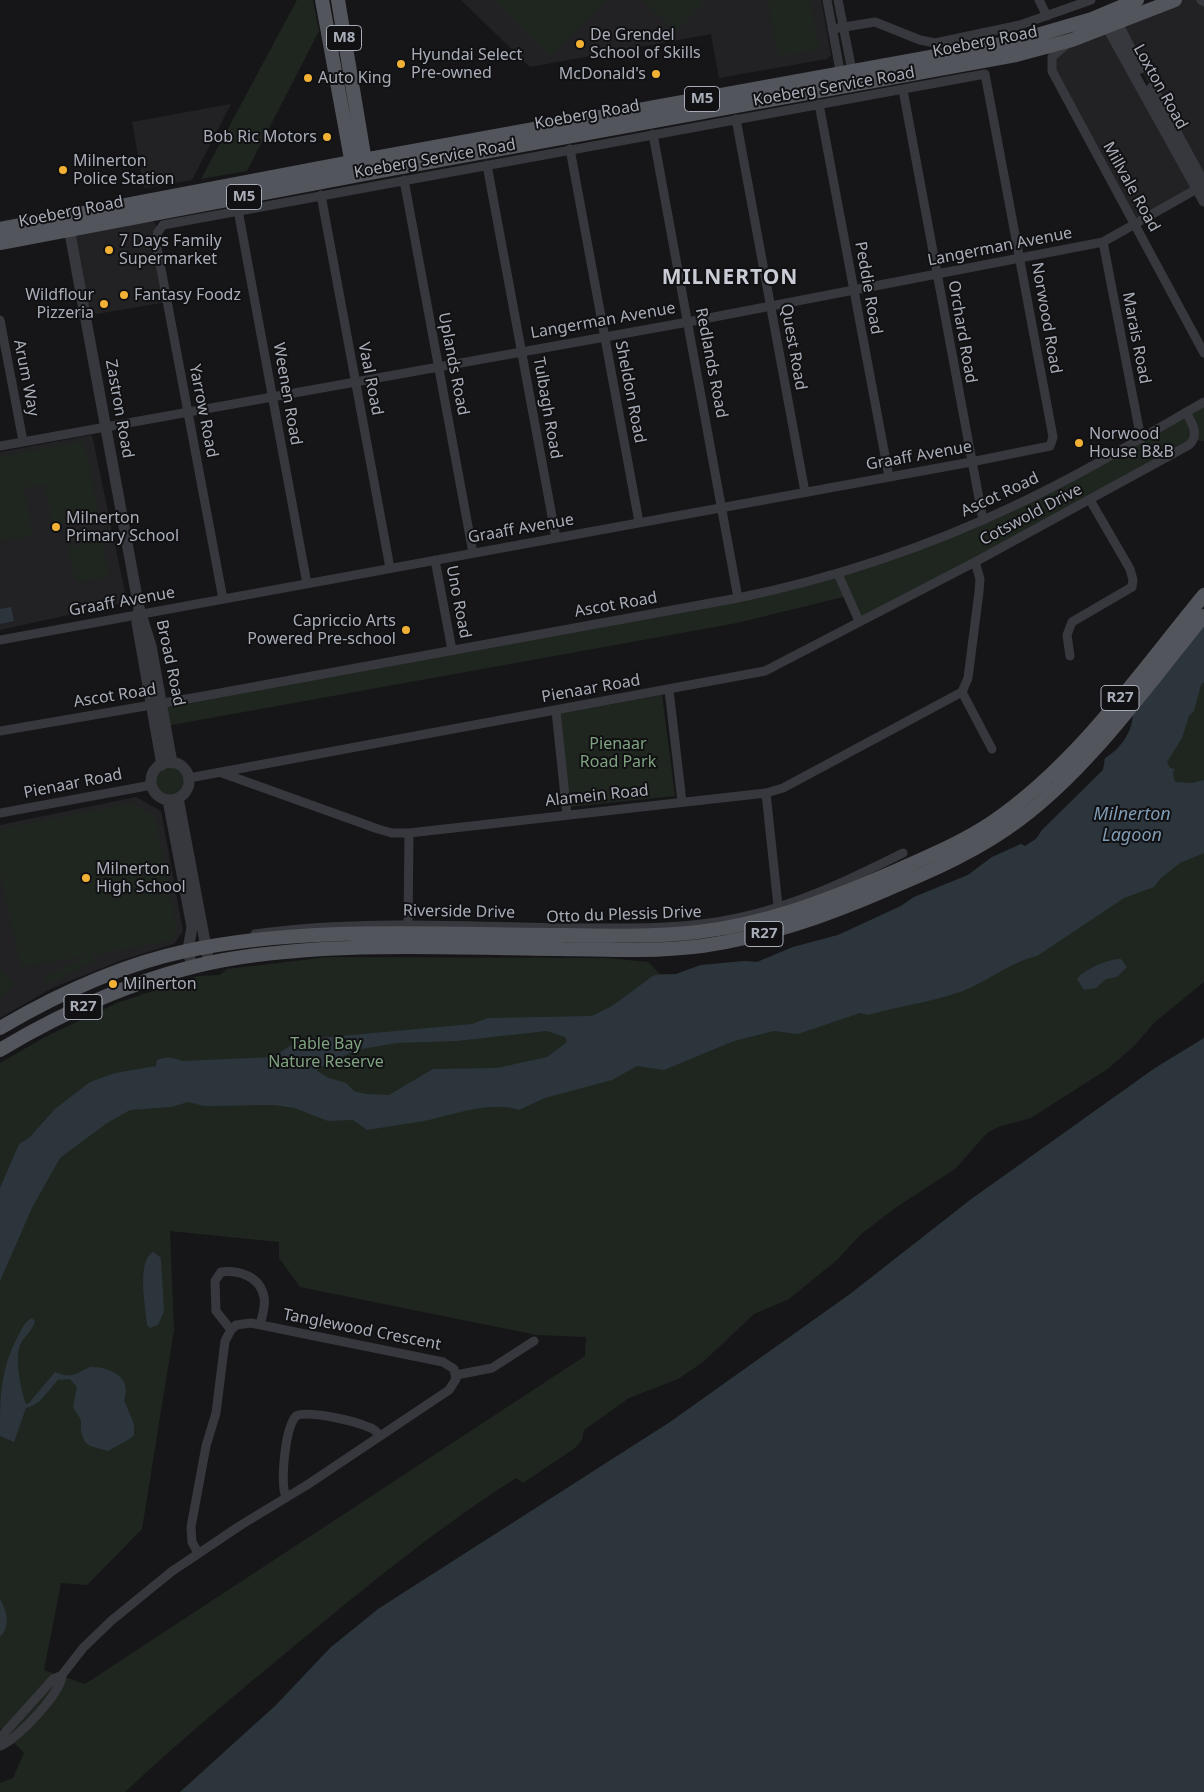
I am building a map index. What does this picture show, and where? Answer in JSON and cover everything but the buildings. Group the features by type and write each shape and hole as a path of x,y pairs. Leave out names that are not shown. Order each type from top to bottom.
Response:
{"main road":[{"name":"M8","path":"322,0 359,168"},
{"name":"M8","path":"338,0 359,168"},
{"name":"Koeberg Road","path":"0,243 68,224 359,168 848,79 1016,54 1072,40 1109,20 1137,0"},
{"name":"Koeberg Road","path":"848,79 1109,20 1175,0"},
{"name":"Koeberg Road","path":"0,229 68,224"},
{"name":"Otto du Plessis Drive","path":"0,1028 53,999 100,978 152,959 206,947 334,935 668,935 742,925 824,901 954,844 991,823 1023,800 1084,742 1204,595"},
{"name":"Otto du Plessis Drive","path":"0,1050 81,1008 146,982 209,963 253,956 341,948 670,949 752,937 828,914 944,865 1000,833 1036,806 1089,756 1204,616"}],"street":[{"path":"827,0 832,29 848,79"},
{"path":"838,0 843,26 848,79"},
{"path":"1039,0 1047,16"},
{"path":"832,29 867,22 878,22 920,40 935,42 984,34 1047,16 1091,0"},
{"name":"Loxton Road","path":"1109,20 1202,186 1204,201"},
{"name":"Millvale Road","path":"1072,40 1052,57 1052,71 1204,353"},
{"name":"Koeberg Service Road","path":"159,229 168,223 986,74"},
{"name":"Norwood Road","path":"986,74 1053,437 1052,442 1047,448"},
{"name":"Orchard Road","path":"903,90 983,520"},
{"name":"Peddie Road","path":"819,104 888,477"},
{"name":"Quest Road","path":"736,119 805,492"},
{"name":"Redlands Road","path":"653,134 723,507 738,598"},
{"name":"Sheldon Road","path":"570,149 639,522"},
{"name":"Tulbagh Road","path":"487,165 556,538"},
{"name":"Uplands Road","path":"404,180 473,553"},
{"name":"Langerman Avenue","path":"0,446 272,396 439,368 522,350 688,322 1102,242 1202,186"},
{"name":"Vaal Road","path":"321,195 390,568"},
{"name":"Weenen Road","path":"238,210 307,584"},
{"name":"Zastron Road","path":"68,224 140,612"},
{"name":"Yarrow Road","path":"159,229 156,242 224,599"},
{"name":"Marais Road","path":"1102,242 1141,439"},
{"name":"Arum Way","path":"0,320 23,441"},
{"name":"Ascot Road","path":"0,731 738,598 838,574 900,554 1034,497 1141,439 1204,402"},
{"name":"Cotswold Drive","path":"962,692 968,678 979,592 980,579 975,562 1189,445 1194,440 1196,434 1186,412"},
{"name":"Graaff Avenue","path":"0,640 140,612 307,584 1047,448"},
{"path":"1070,656 1067,635 1072,622 1132,587 1134,580 1130,569 1090,500"},
{"name":"Uno Road","path":"435,560 452,650"},
{"name":"Pienaar Road","path":"189,778 765,671 975,562"},
{"path":"838,574 859,621"},
{"name":"Broad Road","path":"140,612 167,764"},
{"path":"669,690 682,802"},
{"path":"962,692 992,749"},
{"name":"Alamein Road","path":"221,772 385,831 409,832 567,815 766,792 792,784 962,692"},
{"path":"556,711 567,815"},
{"path":"167,764 183,768 189,778 186,791 173,799 158,795 152,785 153,774 167,764"},
{"path":"255,784 255,776 260,765"},
{"name":"Pienaar Road","path":"0,813 152,785"},
{"path":"766,792 778,906"},
{"path":"173,799 191,889 209,963"},
{"path":"408,926 409,832"},
{"name":"Riverside Drive","path":"241,935 304,928 408,926 670,927 737,918 778,906 835,886 903,853"},
{"path":"191,889 192,927 188,950 192,967"},
{"path":"198,1553 192,1542 191,1527 205,1451 216,1413 225,1341 231,1330 216,1311 215,1281 221,1272 245,1274 255,1281 264,1298 260,1324"},
{"name":"Tanglewood Crescent","path":"231,1330 240,1323 260,1324 444,1362 451,1366 456,1375"},
{"path":"0,1738 53,1680 62,1674 84,1648 112,1621 198,1553 286,1497 307,1486 449,1390 454,1385 456,1375 492,1368 534,1341"},
{"path":"286,1497 282,1487 282,1476 290,1426 296,1416 308,1414 366,1426 380,1436"},
{"path":"0,1746 13,1738 37,1714 58,1686 62,1674"}],"shaded area":[{"name":"De Grendel School of Skills","path":"461,0 821,0 831,55 827,59 719,78 711,34 530,67"},
{"path":"1175,0 1204,0 1204,184 1116,24"},
{"path":"1107,27 1197,189 1135,224 1053,73 1054,54"},
{"path":"231,104 192,180 144,188 132,122"},
{"path":"148,215 159,229 167,302 85,316 69,230"},
{"name":"Milnerton Primary School","path":"92,435 127,602 0,630 0,452"},
{"name":"Milnerton High School","path":"136,797 161,811 183,931 174,944 122,960 52,988 0,1018 0,825"}],"green space":[{"path":"297,0 313,0 319,31 247,171 201,179"},
{"path":"495,0 606,0 551,56"},
{"path":"643,0 701,0 704,3 676,32"},
{"path":"768,0 810,0 819,50 778,56"},
{"path":"1204,402 1204,441 1194,440 859,621 847,596 737,623 166,726 162,703 805,583 983,520"},
{"path":"84,441 99,517 53,526 45,484 24,488 33,535 0,541 0,457"},
{"path":"102,540 109,576 75,582 68,547"},
{"name":"Table Bay Nature Reserve","path":"1204,627 1204,982 1155,1022 1134,1046 1109,1068 1031,1118 998,1127 987,1133 955,1169 895,1208 860,1235 837,1260 789,1299 754,1314 703,1362 678,1379 629,1398 584,1430 582,1440 575,1448 523,1483 516,1478 416,1548 246,1686 125,1792 0,1792 0,1783 13,1778 24,1753 0,1728 0,1063 45,1037 117,1003 198,976 220,975 227,969 328,957 606,958 648,962 660,974 676,974 701,965 745,961 757,962 793,947 838,935 901,906 914,897 968,875 992,857 1021,844 1025,846 1036,839 1042,830 1103,770 1105,758 1116,750 1125,739 1131,726 1133,713","holes":["170,1231 279,1242 279,1258 300,1287 537,1335 586,1337 585,1356 85,1684 44,1670 61,1583 87,1585 142,1529 174,1330"]},
{"name":"Pienaar Road Park","path":"662,695 675,796 569,807 558,714"},
{"path":"170,767 180,771 184,781 180,791 170,795 160,791 156,781 160,771"},
{"name":"Milnerton High School","path":"132,803 155,816 177,930 170,941 91,955 94,961 47,985 44,978 88,956 21,967 0,873 0,829"},
{"path":"0,970 14,985 0,998"}],"water":[{"path":"11,607 14,621 0,624 0,609"},
{"name":"Milnerton Lagoon","path":"1204,627 1204,682 1201,685 1194,711 1189,716 1182,738 1167,762 1170,768 1175,769 1173,773 1175,782 1192,783 1204,780 1204,853 1180,863 1161,878 1154,887 1124,898 1037,956 1009,967 972,987 951,995 868,1015 860,1013 798,1034 774,1031 734,1041 664,1070 637,1066 612,1080 545,1098 519,1110 509,1107 485,1108 459,1112 424,1121 367,1130 353,1120 328,1121 294,1108 274,1105 204,1106 188,1102 171,1107 130,1110 107,1123 60,1158 32,1208 0,1281 0,1188 19,1144 29,1138 55,1109 90,1082 115,1073 156,1066 157,1060 167,1058 182,1061 273,1057 296,1042 308,1039 472,1024 488,1018 592,1016 612,1006 654,975 676,974 701,965 745,961 757,962 793,947 838,935 901,906 914,897 968,875 992,857 1021,844 1025,846 1036,839 1042,830 1103,770 1105,758 1116,750 1125,739 1131,726 1133,713","holes":["547,1031 565,1037 567,1042 547,1057 497,1068 433,1069 389,1095 366,1094 354,1091 346,1083 329,1078 317,1071 319,1068 356,1050 397,1043 456,1041"]},
{"path":"1121,959 1127,967 1117,977 1106,979 1096,988 1084,990 1077,979 1097,965 1110,960"},
{"path":"1204,1038 1204,1792 180,1792 276,1705 330,1648 378,1609 670,1422 850,1294 970,1200 1155,1068"},
{"path":"153,1252 161,1260 164,1311 158,1325 150,1328 147,1325 143,1275 148,1257"},
{"path":"32,1318 35,1321 34,1325 18,1351 20,1383 26,1404 29,1403 55,1372 66,1375 77,1374 90,1367 112,1371 118,1375 125,1385 124,1400 134,1424 134,1435 131,1438 108,1451 90,1446 85,1442 81,1432 81,1420 73,1407 77,1387 70,1379 58,1380 36,1404 26,1408 14,1442 0,1436 4,1372 18,1336 25,1324"},
{"path":"0,1599 7,1623 0,1637"}],"place":[{"name":"De Grendel School of Skills","path":"580,44"},
{"name":"Hyundai Select Pre-owned","path":"401,64"},
{"name":"McDonald's","path":"656,74"},
{"name":"Auto King","path":"308,78"},
{"name":"Bob Ric Motors","path":"327,137"},
{"name":"Milnerton Police Station","path":"63,170"},
{"name":"7 Days Family Supermarket","path":"109,250"},
{"name":"Fantasy Foodz","path":"124,295"},
{"name":"Wildflour Pizzeria","path":"104,304"},
{"name":"Norwood House B&B","path":"1079,443"},
{"name":"Milnerton Primary School","path":"56,527"},
{"name":"Capriccio Arts Powered Pre-school","path":"406,630"},
{"name":"Milnerton High School","path":"86,878"},
{"name":"Milnerton","path":"113,984"}],"district":[{"name":"MILNERTON","path":"730,278"}]}
